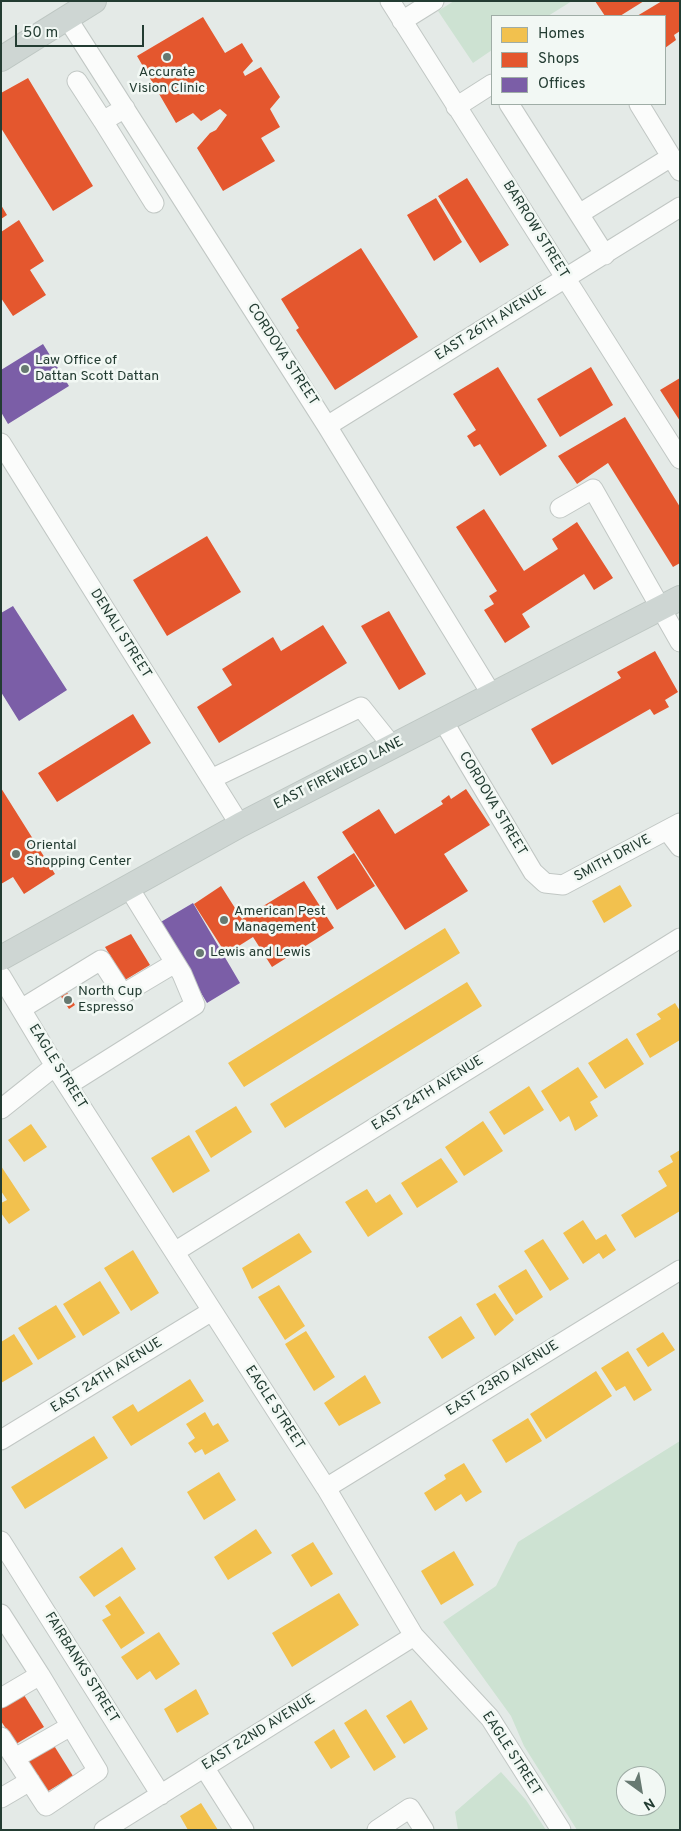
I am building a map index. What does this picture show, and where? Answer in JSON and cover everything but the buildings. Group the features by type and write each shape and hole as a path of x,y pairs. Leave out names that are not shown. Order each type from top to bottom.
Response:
{"main road":[{"path":"1,59 94,1"},
{"name":"EAST FIREWEED LANE","path":"1,958 240,825 670,603"}],"street":[{"name":"BARROW STREET","path":"390,1 680,459"},
{"path":"402,21 434,1"},
{"name":"CORDOVA STREET","path":"67,18 327,426 492,695"},
{"path":"77,81 154,203"},
{"path":"456,107 491,85"},
{"path":"511,105 605,255"},
{"path":"579,214 675,164 640,105"},
{"path":"103,121 125,108"},
{"path":"132,168 154,154"},
{"name":"EAST 26TH AVENUE","path":"327,426 680,207"},
{"name":"DENALI STREET","path":"1,443 240,825"},
{"path":"560,508 593,489 670,603 680,642"},
{"path":"211,779 361,707 393,746"},
{"name":"CORDOVA STREET","path":"443,721 532,872 545,883"},
{"path":"674,826 680,847"},
{"name":"SMITH DRIVE","path":"545,883 563,885 674,826"},
{"path":"68,1085 195,1005 175,962 129,888"},
{"name":"EAST 24TH AVENUE","path":"176,1251 680,938"},
{"path":"20,1009 101,960 123,994 175,962"},
{"name":"EAGLE STREET","path":"1,976 55,1066 176,1251 212,1311 326,1488 414,1636 490,1718 561,1830"},
{"path":"1,1109 55,1066"},
{"name":"EAST 23RD AVENUE","path":"326,1488 680,1270"},
{"name":"EAST 24TH AVENUE","path":"1,1440 212,1311"},
{"name":"FAIRBANKS STREET","path":"1,1541 161,1795"},
{"path":"1,1614 98,1771 46,1806 1,1737"},
{"name":"EAST 22ND AVENUE","path":"104,1830 414,1636"},
{"path":"1,1698 40,1676"},
{"path":"15,1758 70,1726"},
{"path":"204,1767 244,1830"},
{"path":"1,1798 30,1781"},
{"path":"377,1830 410,1808 424,1830"}],"green space":[{"path":"454,1 572,1 550,15 491,15 491,51 473,63 438,11"},
{"path":"680,1441 680,1830 577,1830 524,1746 511,1716 443,1622 496,1586 518,1542"},
{"path":"501,1772 526,1800 546,1830 458,1830 455,1812"}],"place":[{"name":"Accurate Vision Clinic","path":"167,57"},
{"name":"Law Office of Dattan Scott Dattan","path":"25,369"},
{"name":"Oriental Shopping Center","path":"16,854"},
{"name":"American Pest Management","path":"224,920"},
{"name":"Lewis and Lewis","path":"200,953"},
{"name":"North Cup Espresso","path":"68,1000"}]}
